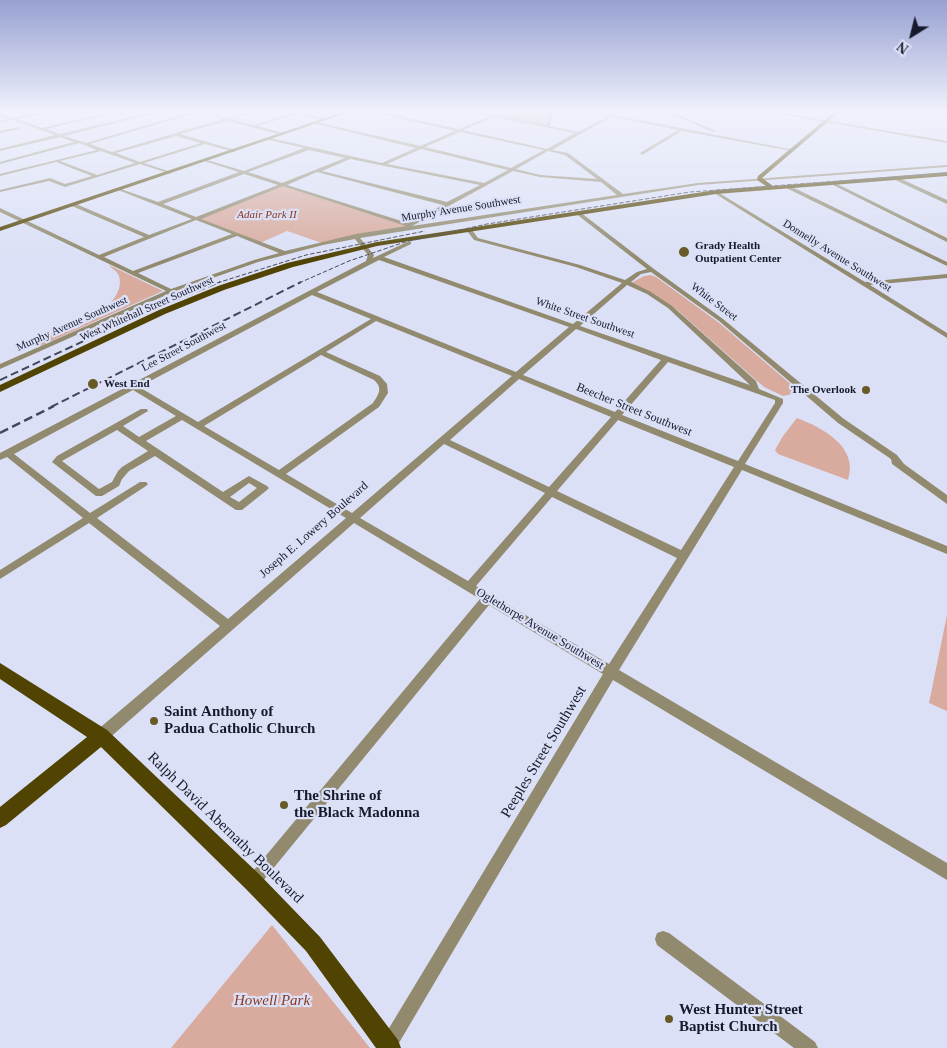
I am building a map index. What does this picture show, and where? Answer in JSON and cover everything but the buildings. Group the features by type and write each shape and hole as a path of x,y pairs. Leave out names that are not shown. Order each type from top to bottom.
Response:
{"main road":[{"path":"0,229 201,162"},
{"path":"772,187 760,179 779,162"},
{"path":"470,231 716,192 947,174"},
{"name":"West Whitehall Street Southwest","path":"0,389 162,312 222,287 290,265 365,248 427,235 470,231"},
{"name":"West Whitehall Street Southwest","path":"365,248 409,243 464,234 470,231"},
{"name":"Ralph David Abernathy Boulevard","path":"0,670 101,736 253,882 313,944 388,1047"},
{"name":"Joseph E. Lowery Boulevard","path":"0,819 101,736"}],"street":[{"path":"0,175 58,162 96,176"},
{"path":"138,162 169,173"},
{"path":"0,191 50,179 65,186 144,162"},
{"path":"212,162 408,226 525,162"},
{"path":"158,204 271,162"},
{"path":"98,257 340,162"},
{"path":"371,162 484,184"},
{"path":"383,164 388,162"},
{"path":"482,162 546,177 603,181"},
{"path":"578,162 621,195"},
{"name":"Murphy Avenue Southwest","path":"0,367 171,291 228,270 286,253 356,236 408,226 660,189 760,179 947,166"},
{"path":"317,171 447,204"},
{"path":"580,179 593,173"},
{"path":"895,178 947,202"},
{"path":"833,183 947,240"},
{"path":"786,186 947,264"},
{"path":"120,189 286,253"},
{"name":"Donnelly Avenue Southwest","path":"716,192 947,336"},
{"path":"802,200 811,198"},
{"path":"74,204 149,237"},
{"path":"0,210 171,291"},
{"name":"White Street","path":"578,213 652,270 722,320 832,414 947,500"},
{"path":"470,231 476,239 578,266 626,282 650,293 670,307 754,383 755,390"},
{"path":"133,273 238,234"},
{"path":"356,236 371,255 369,262"},
{"name":"Lee Street Southwest","path":"4,455 311,292 369,262 381,259 409,243"},
{"path":"635,276 638,268 636,258"},
{"name":"White Street Southwest","path":"381,259 779,399"},
{"name":"Joseph E. Lowery Boulevard","path":"101,736 626,282 635,276 652,270"},
{"path":"864,284 947,276"},
{"name":"Beecher Street Southwest","path":"311,292 516,377 740,465 947,550"},
{"path":"198,426 375,319"},
{"path":"279,474 376,405 384,393 383,384 377,378 321,352"},
{"path":"469,587 666,359"},
{"name":"Oglethorpe Avenue Southwest","path":"132,387 947,872"},
{"name":"Peeples Street Southwest","path":"388,1047 611,672 779,403 779,399"},
{"path":"144,411 60,458 57,462 99,494 116,484 117,478 124,470 154,452"},
{"path":"142,443 153,432 184,418"},
{"path":"142,443 184,418"},
{"path":"117,426 223,497"},
{"path":"444,440 684,556"},
{"path":"4,455 90,517 228,626"},
{"path":"0,575 143,484"},
{"path":"253,882 488,598"},
{"path":"663,939 809,1048"}],"green space":[{"name":"Adair Park II","path":"282,185 408,225 407,228 322,243 287,231 260,243 197,218"},
{"path":"109,265 163,291 38,347 31,345 54,332 77,328 100,314 107,307 118,292 120,284 118,274"},
{"path":"651,275 718,322 800,392 783,396 764,387 677,310 653,294 631,283 644,276"},
{"path":"797,418 827,433 844,449 850,468 848,480 778,454 775,450"},
{"path":"947,615 947,711 929,703"},
{"name":"Howell Park","path":"272,925 370,1048 171,1048"}],"railway":[{"path":"299,283 349,261 405,242 487,224 690,192 947,173"},
{"path":"219,282 306,255 425,231"},
{"path":"0,380 146,312 219,282"},
{"path":"51,407 299,283"},
{"path":"0,433 54,406"}],"place":[{"name":"Grady Health Outpatient Center","path":"684,252"},
{"name":"West End","path":"93,384"},
{"name":"The Overlook","path":"866,390"},
{"name":"Saint Anthony of Padua Catholic Church","path":"154,721"},
{"name":"The Shrine of the Black Madonna","path":"284,805"},
{"name":"West Hunter Street Baptist Church","path":"669,1019"}]}
